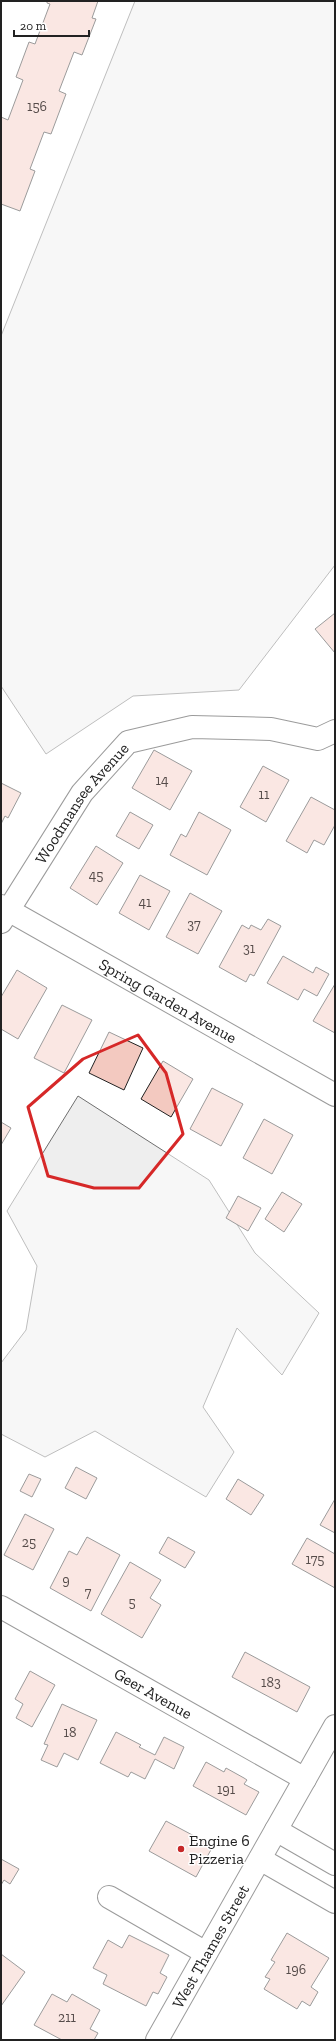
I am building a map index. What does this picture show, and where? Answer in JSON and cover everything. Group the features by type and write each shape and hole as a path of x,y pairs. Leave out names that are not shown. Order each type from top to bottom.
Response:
{"street":[{"name":"Woodmansee Avenue","path":"3,912 82,793 128,742 192,727 271,729 329,740"},
{"name":"Spring Garden Avenue","path":"3,912 335,1095"},
{"name":"Geer Avenue","path":"1,1607 305,1779"},
{"name":"West Thames Street","path":"157,2040 335,1726"},
{"path":"276,1830 335,1864"},
{"path":"260,1859 335,1902"},
{"path":"110,1897 206,1952"}],"highlighted area":[{"path":"138,1035 166,1073 183,1134 139,1188 94,1188 48,1176 28,1107 83,1059"}],"shaded area":[{"path":"135,1 335,1 335,565 239,690 133,696 46,754 1,686 1,336"},
{"path":"78,1096 209,1180 255,1253 319,1313 282,1375 237,1328 203,1407 234,1452 206,1497 95,1431 45,1457 1,1434 1,1363 26,1330 37,1266 7,1211"}],"building":[{"path":"47,1 98,1 92,18 96,19 82,55 74,52 59,91 66,94 51,134 44,132 30,169 35,171 20,211 1,204 1,117 8,120 23,80 16,77 29,42 35,44 50,4 47,3"},
{"path":"335,613 335,653 315,629"},
{"path":"154,750 192,771 170,810 132,788"},
{"path":"263,766 289,780 266,822 240,807"},
{"path":"1,783 21,793 8,818 5,816 1,824"},
{"path":"311,797 335,810 335,825 324,845 314,840 307,853 286,841"},
{"path":"130,812 153,825 139,849 116,836"},
{"path":"199,812 231,830 207,875 170,855 181,834 186,837"},
{"path":"96,846 123,863 97,905 70,888"},
{"path":"140,875 170,891 149,930 119,913"},
{"path":"190,893 222,911 198,954 166,937"},
{"path":"268,919 281,926 254,976 250,974 246,982 219,967 242,925 249,929 251,925 261,930"},
{"path":"283,956 313,973 316,967 329,974 317,996 304,989 298,1000 267,983"},
{"path":"17,970 47,988 18,1039 1,1029 1,997"},
{"path":"335,984 335,1033 313,1021"},
{"path":"62,1005 92,1020 64,1073 34,1058"},
{"path":"109,1032 143,1048 124,1090 89,1073"},
{"path":"163,1061 193,1079 171,1117 141,1099"},
{"path":"212,1088 243,1104 221,1146 190,1129"},
{"path":"264,1119 293,1135 272,1174 243,1158"},
{"path":"1,1122 11,1128 1,1145"},
{"path":"282,1192 302,1204 284,1232 265,1219"},
{"path":"238,1196 261,1208 248,1231 226,1218"},
{"path":"76,1467 97,1478 86,1499 65,1488"},
{"path":"29,1474 41,1479 32,1497 20,1491"},
{"path":"238,1479 264,1495 251,1515 226,1499"},
{"path":"335,1499 335,1533 320,1525"},
{"path":"25,1514 54,1529 33,1570 4,1555"},
{"path":"87,1537 120,1555 91,1611 50,1588 69,1551 77,1555"},
{"path":"168,1537 195,1552 185,1568 159,1553"},
{"path":"307,1538 335,1554 335,1588 292,1564"},
{"path":"130,1562 161,1580 150,1598 161,1605 142,1638 101,1614"},
{"path":"245,1652 310,1687 297,1712 232,1677"},
{"path":"30,1671 55,1685 32,1727 16,1718 23,1704 15,1699"},
{"path":"62,1704 97,1720 78,1760 64,1753 57,1767 41,1760 48,1745 44,1744"},
{"path":"116,1732 141,1745 139,1747 155,1755 164,1737 184,1747 174,1769 155,1759 145,1779 131,1772 128,1777 100,1763"},
{"path":"206,1762 224,1772 226,1768 244,1778 247,1780 244,1784 259,1792 246,1815 193,1786"},
{"name":"Engine 6 Pizzeria","path":"166,1821 213,1846 196,1877 149,1851"},
{"path":"1,1859 19,1869 10,1884 4,1880 1,1885"},
{"path":"287,1933 329,1958 311,1987 318,1992 310,2006 302,2001 297,2009 264,1989 270,1979 265,1977 275,1962 271,1960"},
{"path":"129,1935 169,1955 160,1973 167,1977 158,1994 153,1992 146,2006 103,1984 107,1975 93,1968 108,1940 122,1948"},
{"path":"1,1954 25,1972 1,2006"},
{"path":"52,1994 67,2002 72,1994 100,2010 90,2029 98,2033 94,2040 62,2040 34,2025"}],"place":[{"name":"Engine 6 Pizzeria","path":"181,1849"}]}
